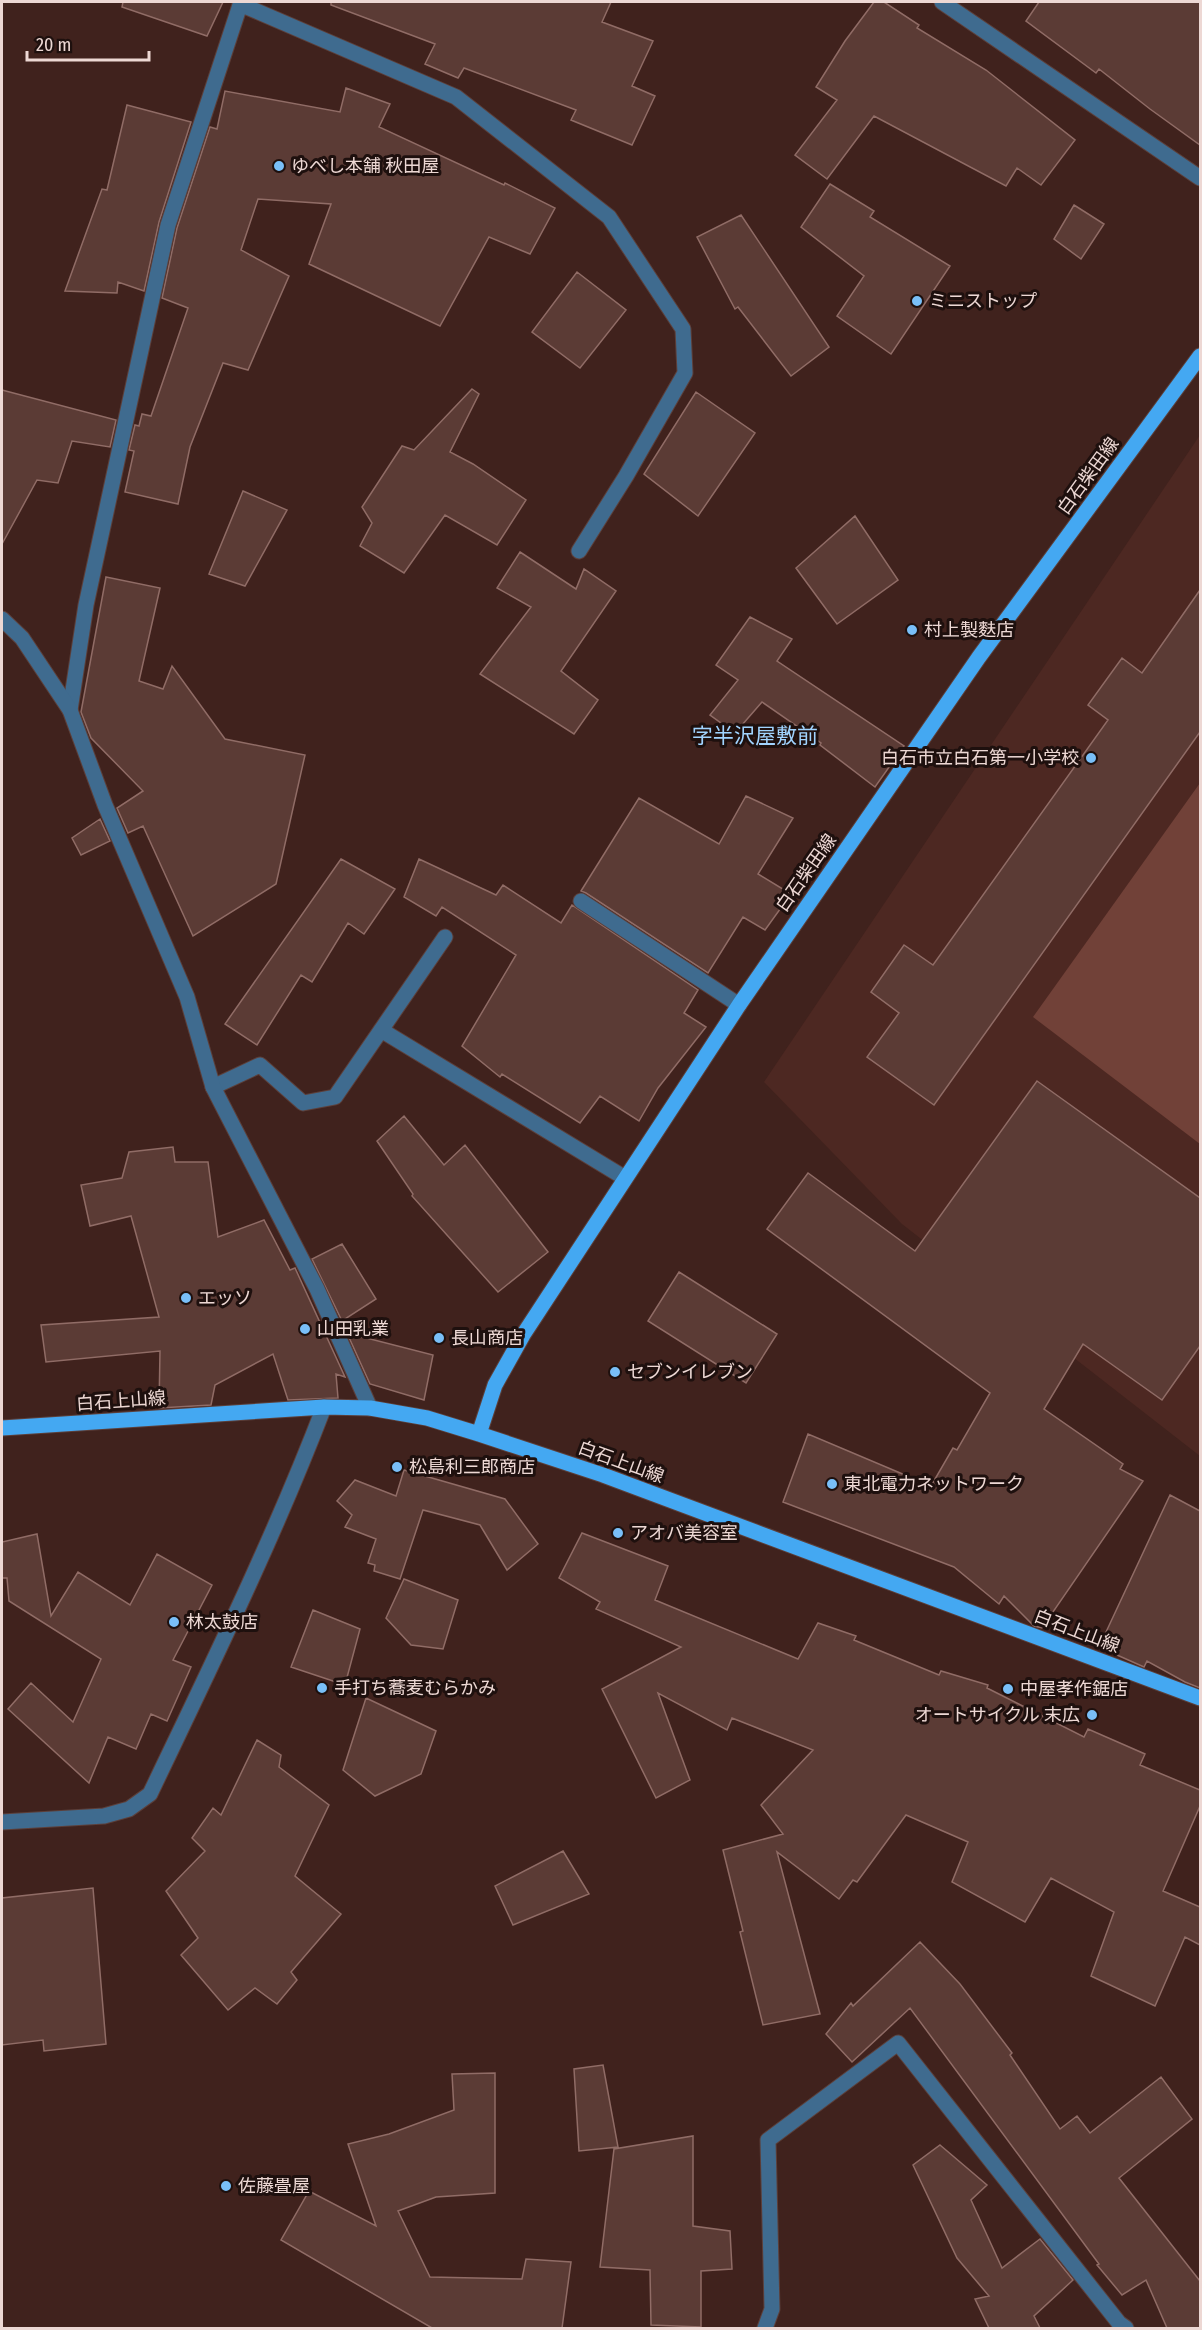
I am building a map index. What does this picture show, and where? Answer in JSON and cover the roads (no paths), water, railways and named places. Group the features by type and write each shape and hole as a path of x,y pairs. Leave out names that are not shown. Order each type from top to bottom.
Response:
{"main road":[{"name":"白石柴田線","path":"479,1434 495,1385 523,1335 739,1005 979,657 1200,356"},
{"name":"白石上山線","path":"2,1428 324,1407 370,1408 427,1418 614,1479 1200,1698"}],"street":[{"path":"942,2 1200,178"},
{"path":"70,710 86,605 168,225 241,3 456,97 609,217 684,329 685,373 626,476 579,551"},
{"path":"2,619 22,639 70,710 105,805 187,997 213,1087 317,1289 370,1408"},
{"path":"580,901 739,1005"},
{"path":"213,1087 260,1065 303,1103 335,1096 445,937"},
{"path":"381,1030 625,1178"},
{"path":"2,1822 104,1816 129,1809 150,1794 253,1579 296,1481 324,1407"},
{"path":"765,2328 772,2309 768,2140 898,2043 1119,2323 1126,2328"}],"place":[{"name":"ゆべし本舗 秋田屋","path":"279,166"},
{"name":"ミニストップ","path":"917,301"},
{"name":"村上製麩店","path":"912,630"},
{"name":"白石市立白石第一小学校","path":"1091,758"},
{"name":"エッソ","path":"186,1298"},
{"name":"山田乳業","path":"305,1329"},
{"name":"長山商店","path":"439,1338"},
{"name":"セブンイレブン","path":"615,1372"},
{"name":"松島利三郎商店","path":"397,1467"},
{"name":"東北電力ネットワーク","path":"832,1484"},
{"name":"アオバ美容室","path":"618,1533"},
{"name":"林太鼓店","path":"174,1622"},
{"name":"手打ち蕎麦むらかみ","path":"322,1688"},
{"name":"中屋孝作鋸店","path":"1008,1689"},
{"name":"オートサイクル 末広","path":"1092,1715"},
{"name":"佐藤畳屋","path":"226,2186"}],"district":[{"name":"字半沢屋敷前","path":"755,736"}]}
